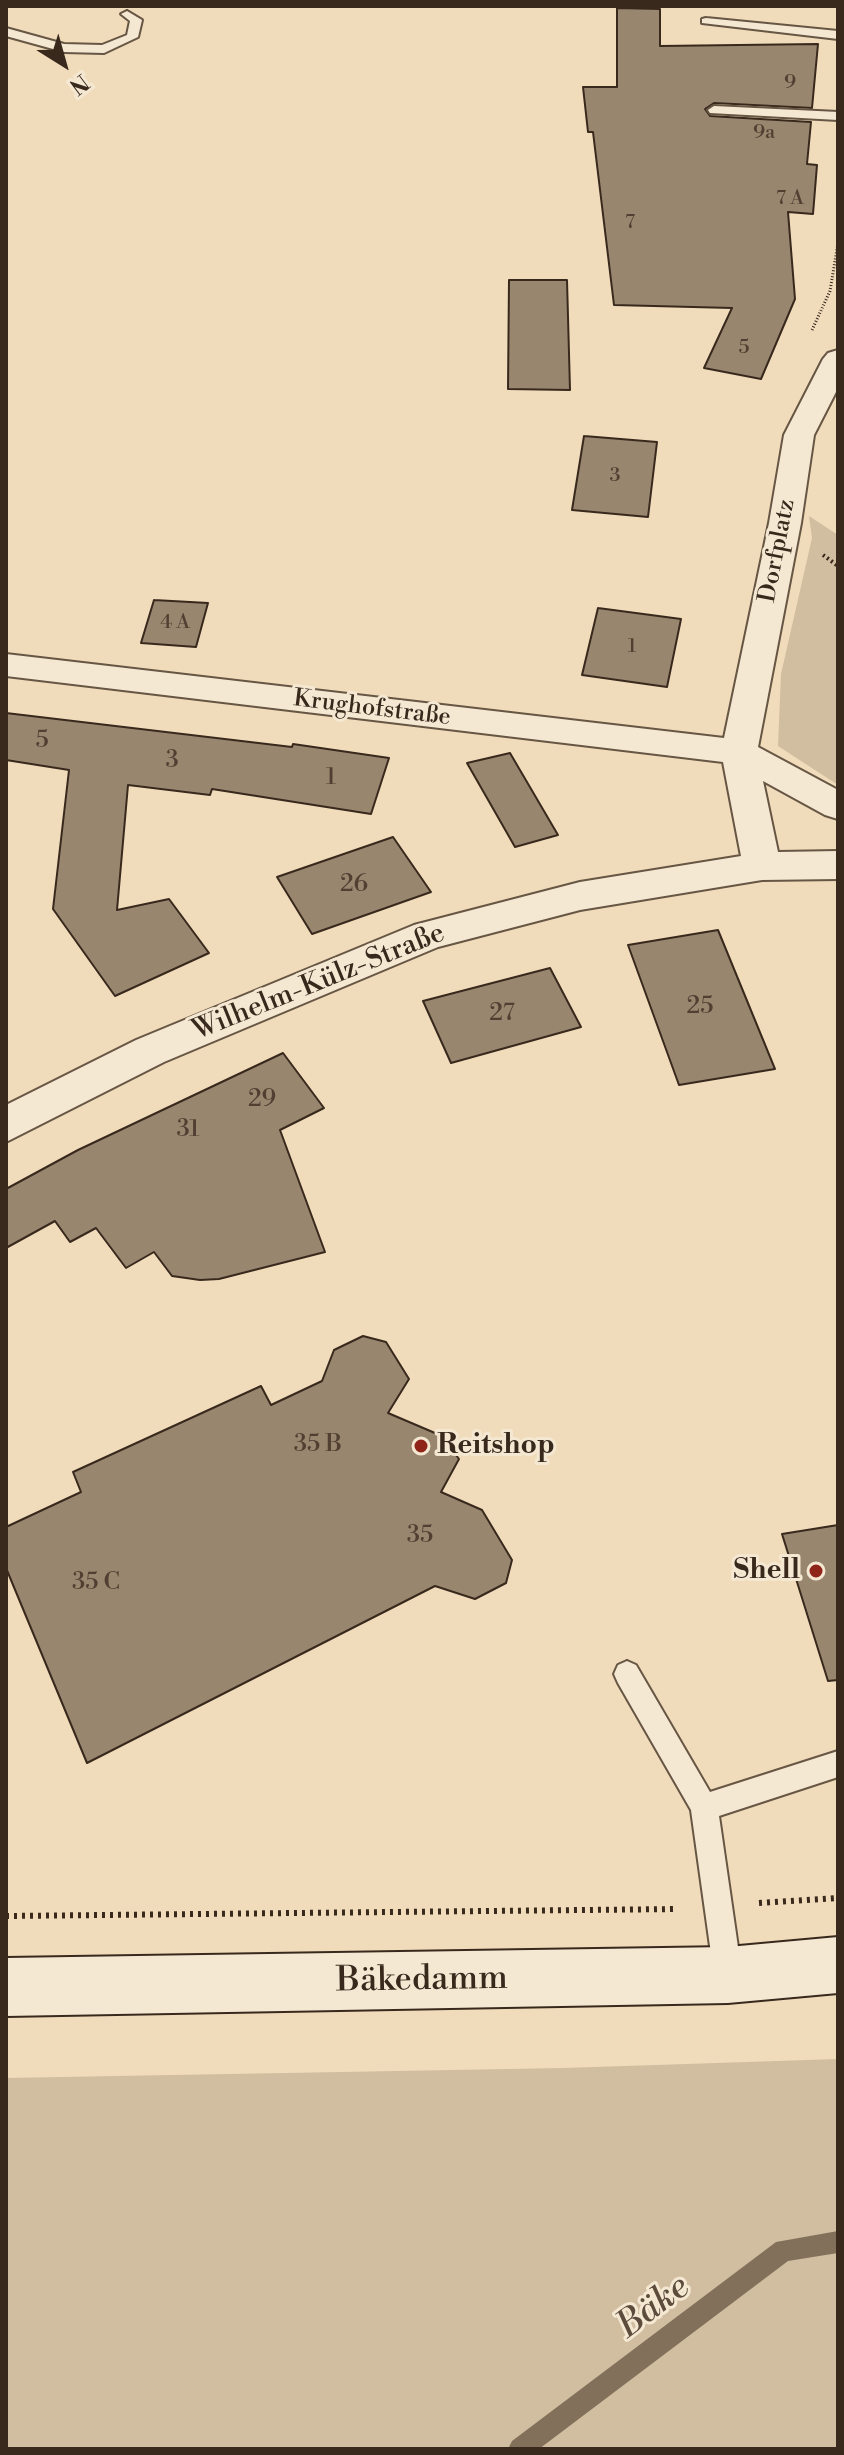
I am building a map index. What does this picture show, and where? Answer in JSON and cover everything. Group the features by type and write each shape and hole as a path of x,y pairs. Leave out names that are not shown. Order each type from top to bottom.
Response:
{"street":[{"name":"Dorfplatz","path":"762,866 739,752 785,523 799,435 838,359"},
{"name":"Krughofstraße","path":"6,665 739,752"},
{"path":"739,752 838,806"},
{"name":"Wilhelm-Külz-Straße","path":"6,1125 150,1051 428,935 580,896 762,866 838,865"},
{"name":"Bäkedamm","path":"6,1987 728,1975 838,1965"}],"lane":[{"path":"6,32 64,48 104,49 132,37 136,20 127,14"},
{"path":"706,21 838,35"},
{"path":"714,110 838,116"},
{"path":"627,1674 704,1807 728,1975"},
{"path":"704,1807 838,1764"}],"path":[{"path":"6,1916 370,1914 718,1906 838,1898"}],"shaded area":[{"path":"809,516 838,535 838,785 778,746 781,674 812,538"},
{"path":"838,2059 838,2449 6,2449 6,2078 564,2068"}],"building":[{"path":"617,8 660,9 660,46 818,44 812,108 714,103 705,109 710,116 811,122 807,164 817,165 813,214 788,212 795,299 761,379 704,368 732,308 614,305 593,132 588,132 583,87 617,87"},
{"path":"509,280 567,280 570,390 508,389"},
{"path":"584,436 657,442 648,517 572,510"},
{"path":"154,600 208,603 196,647 141,643"},
{"path":"598,608 681,619 667,687 582,675"},
{"path":"6,713 292,747 293,744 389,758 371,814 212,789 210,795 128,785 117,910 169,899 209,953 115,996 53,909 69,770 6,760"},
{"path":"510,753 558,835 515,847 467,763"},
{"path":"393,837 431,892 312,934 277,877"},
{"path":"718,930 775,1069 679,1085 628,945"},
{"path":"550,968 581,1027 451,1063 423,1001"},
{"path":"283,1053 324,1108 280,1130 325,1252 219,1279 200,1280 172,1276 154,1252 126,1268 96,1228 70,1242 55,1221 6,1248 6,1189 78,1150"},
{"path":"363,1336 386,1342 409,1379 388,1413 442,1436 459,1459 441,1492 482,1510 512,1560 506,1583 475,1599 435,1586 87,1763 6,1568 6,1527 81,1492 73,1472 261,1386 271,1405 322,1381 334,1350"},
{"name":"Shell","path":"838,1525 838,1680 828,1681 782,1534"}],"waterway":[{"name":"Bäke","path":"520,2449 784,2250 838,2242"}],"place":[{"name":"Reitshop","path":"421,1446"},
{"name":"Shell","path":"816,1571"}]}
